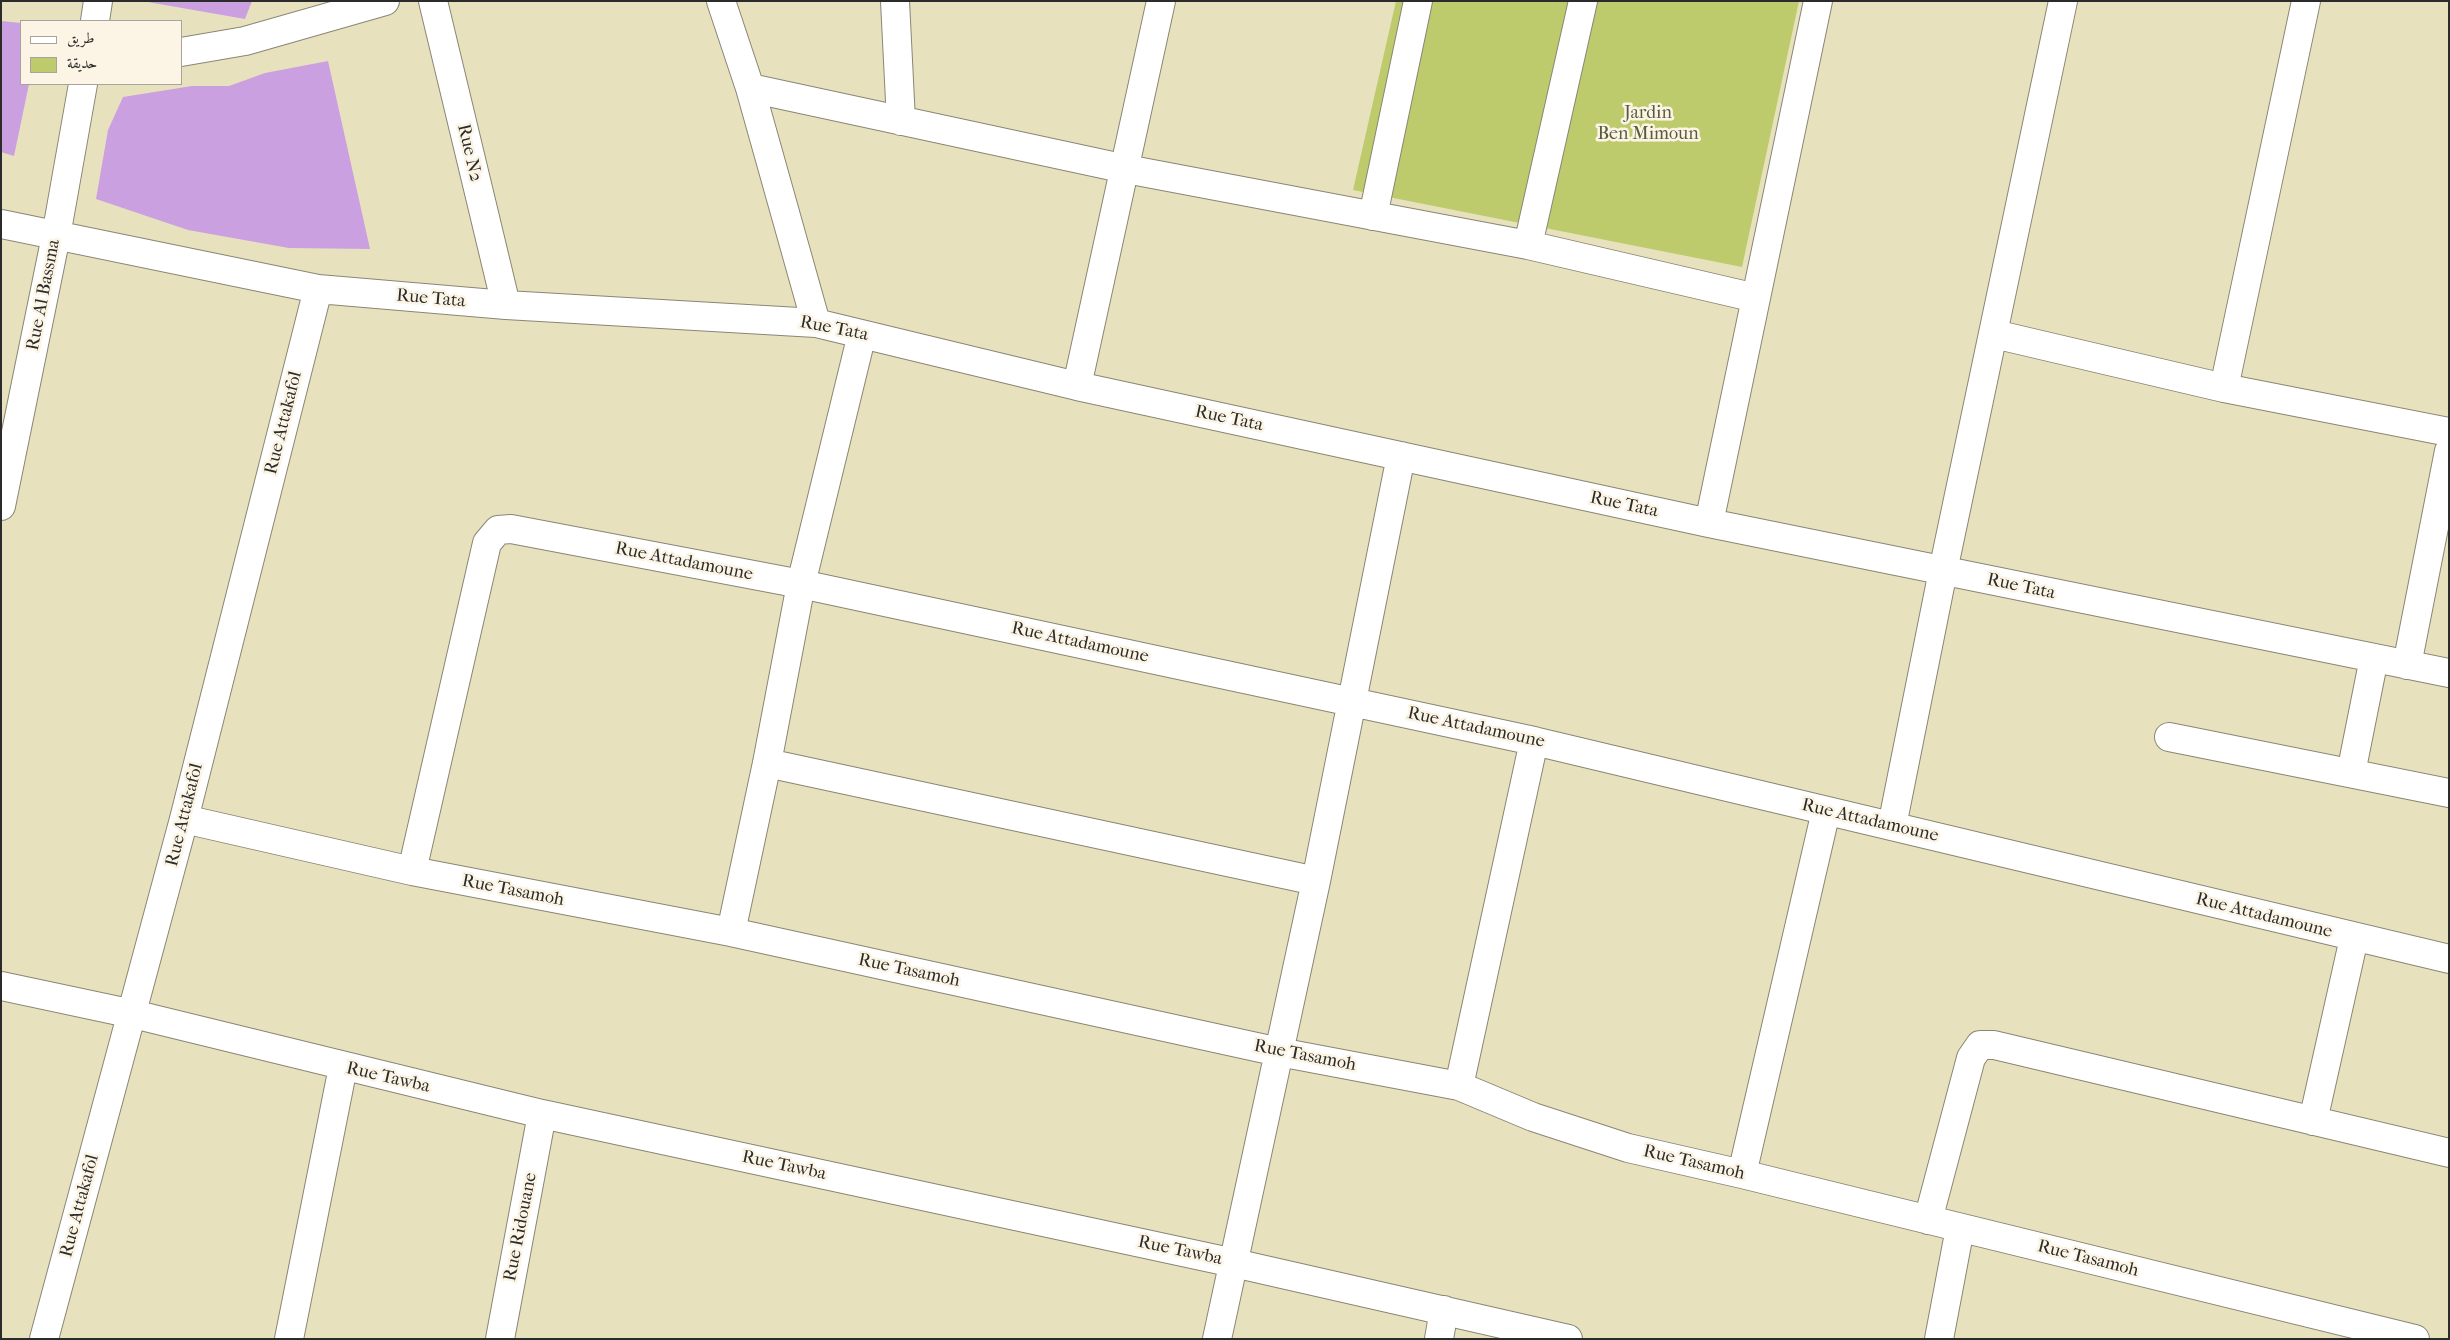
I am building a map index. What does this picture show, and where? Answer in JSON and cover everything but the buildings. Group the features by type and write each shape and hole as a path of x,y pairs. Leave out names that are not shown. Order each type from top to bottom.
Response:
{"street":[{"path":"95,20 98,1"},
{"path":"182,52 245,41 385,1"},
{"name":"Rue N2","path":"433,1 506,304"},
{"path":"721,1 750,88 816,323"},
{"path":"895,1 901,121"},
{"path":"1077,386 1126,169 1161,1"},
{"path":"1374,216 1418,1"},
{"path":"1528,245 1583,1"},
{"path":"1710,523 1818,1"},
{"path":"1892,826 1943,571 2063,1"},
{"path":"2224,388 2306,1"},
{"name":"Rue Al Bassma","path":"1,506 56,236 83,85"},
{"path":"750,88 1126,169 1528,245 1756,298"},
{"name":"Rue Tata","path":"1,224 318,290 506,304 816,323 1077,386 1710,523 2449,673"},
{"name":"Rue Attakafol","path":"44,1339 184,819 318,290"},
{"path":"731,932 767,763 801,584 862,334"},
{"path":"1994,334 2224,388 2449,432"},
{"path":"2407,665 2449,451"},
{"path":"1217,1339 1316,881 1401,456"},
{"name":"Rue Attadamoune","path":"412,871 487,543 498,530 511,529 801,584 1534,741 2354,938 2449,959"},
{"path":"2351,773 2374,658"},
{"path":"2169,737 2449,793"},
{"path":"1459,1086 1534,741"},
{"path":"767,763 1316,881"},
{"path":"1742,1174 1826,811"},
{"name":"Rue Tasamoh","path":"184,819 412,871 731,932 1279,1052 1459,1086 1533,1117 1628,1148 1742,1174 2415,1339"},
{"path":"2313,1121 2354,938"},
{"name":"Rue Tawba","path":"1,986 133,1014 343,1067 542,1114 1234,1263 1568,1339"},
{"path":"1928,1220 1971,1058 1980,1045 1994,1044 2449,1153"},
{"path":"289,1339 343,1067"},
{"name":"Rue Ridouane","path":"500,1339 542,1114"},
{"path":"1939,1339 1960,1228"},
{"path":"1439,1339 1444,1310"}],"green space":[{"name":"Jardin Ben Mimoun","path":"1396,1 1799,1 1742,267 1353,190"}]}
